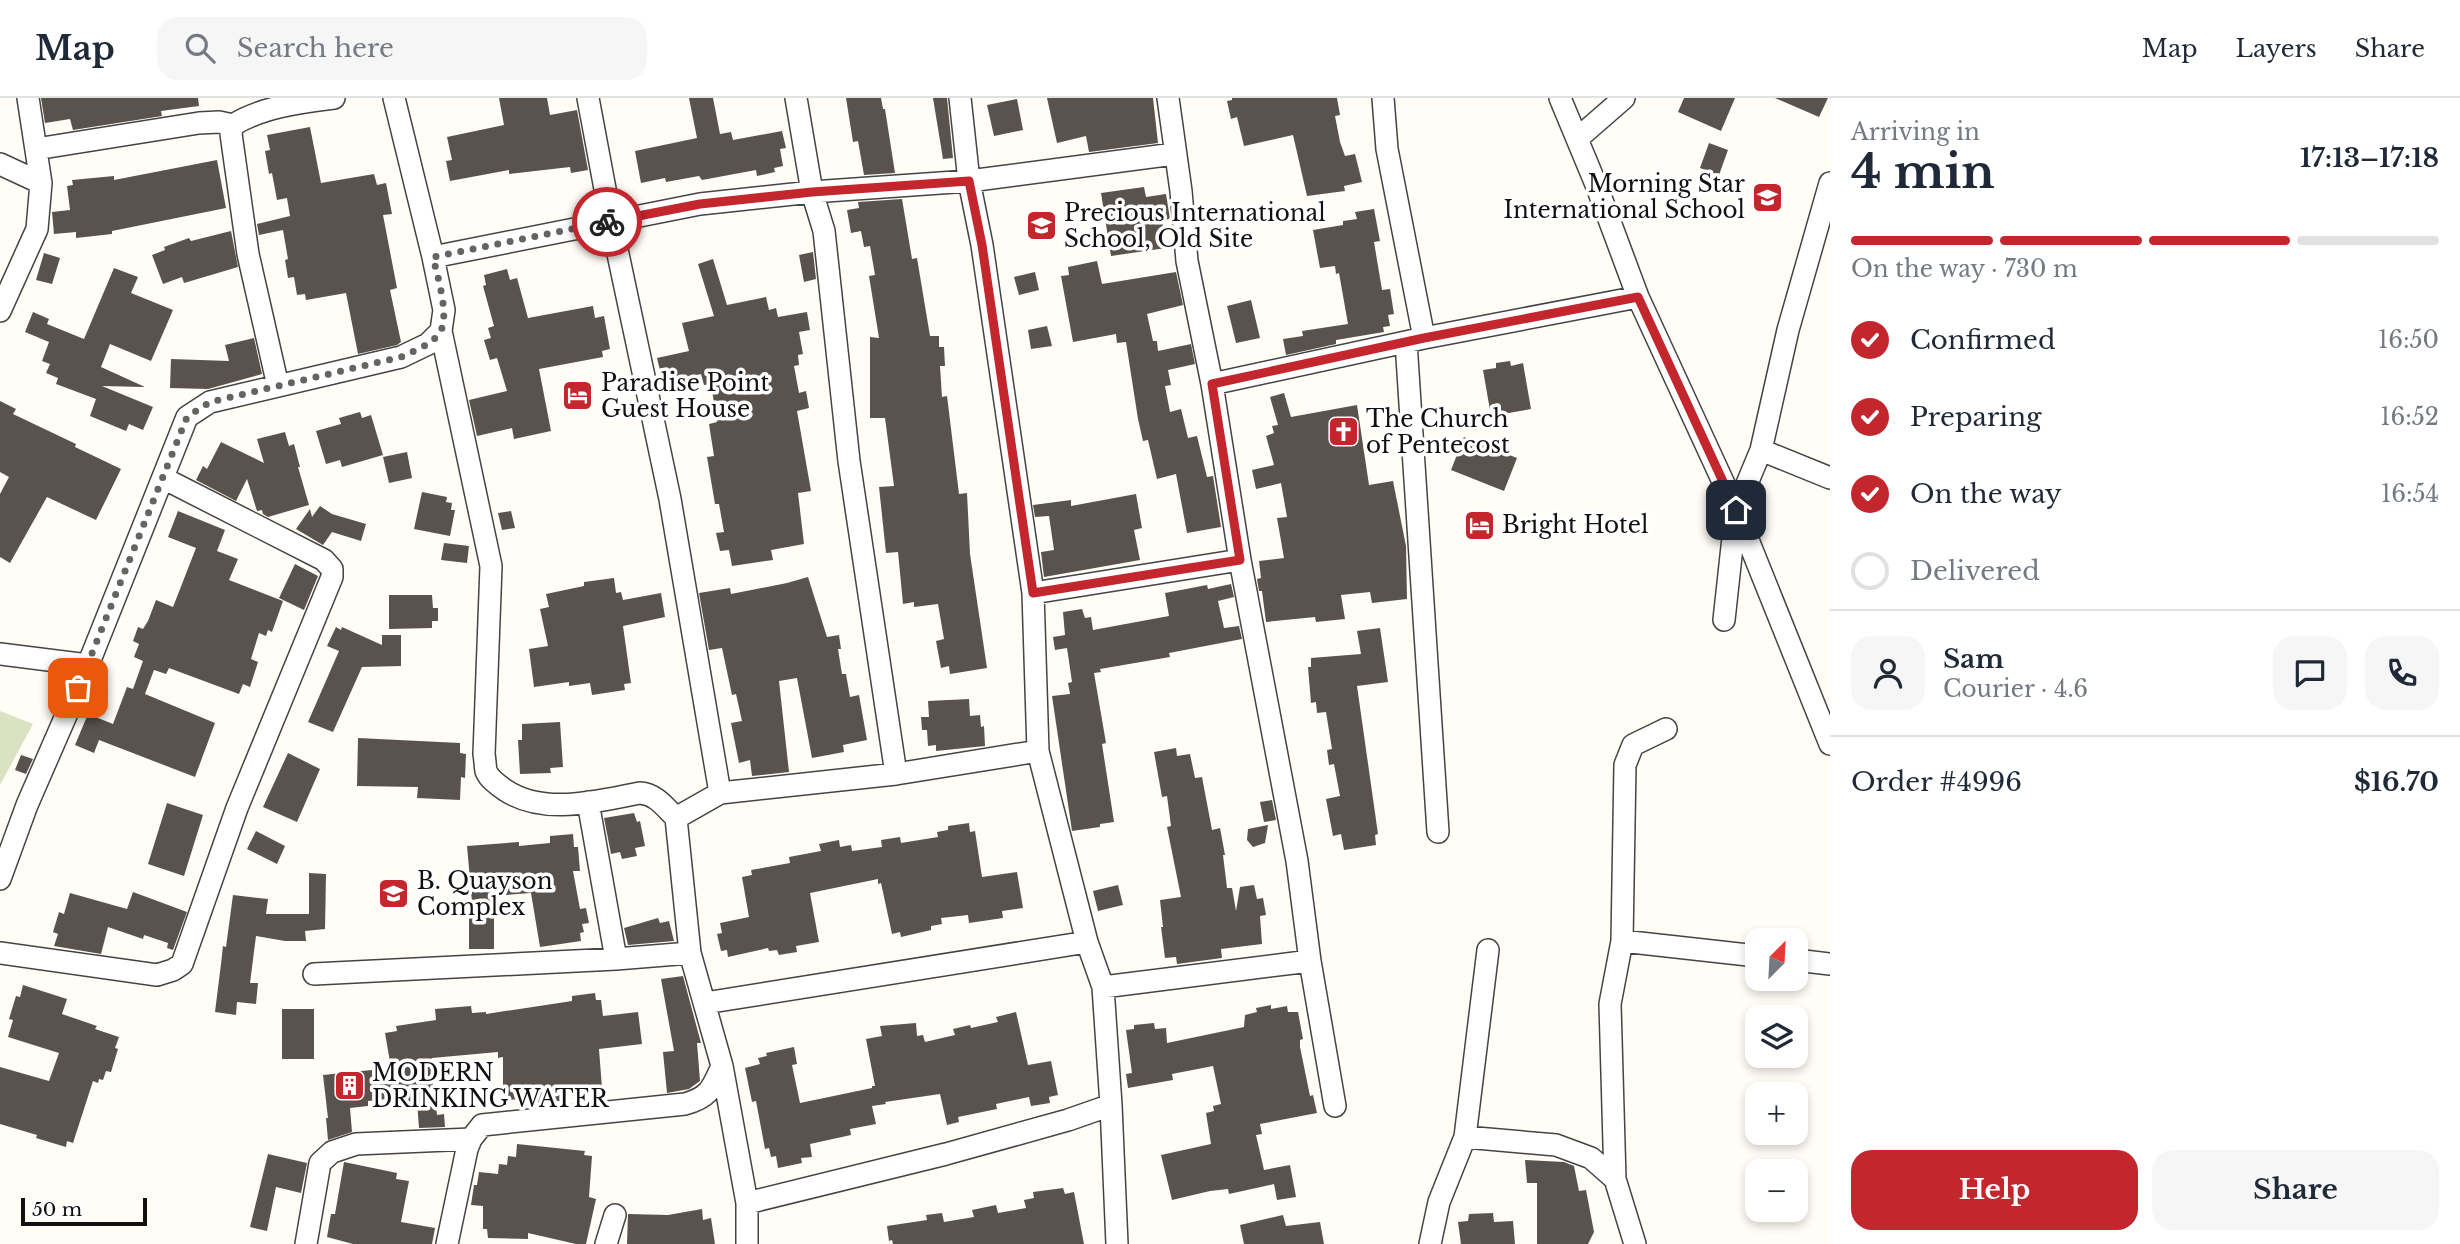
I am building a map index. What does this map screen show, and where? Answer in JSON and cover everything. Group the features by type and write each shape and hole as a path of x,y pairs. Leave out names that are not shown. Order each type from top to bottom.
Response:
{"street":[{"path":"0,311 37,229 41,183 28,98"},
{"path":"278,386 248,254 231,134 233,125 247,116 307,101 334,98"},
{"path":"394,98 444,310 441,331 491,566 484,754 486,773 495,783 525,800 539,804 588,802 640,793 656,798 676,818 690,953 722,1066 747,1203 747,1244"},
{"path":"588,98 611,221 670,499 720,793"},
{"path":"796,98 812,192 824,231 849,461 896,774"},
{"path":"960,98 969,181 982,245 1033,593 1038,751 1087,942 1103,987 1117,1244"},
{"path":"1168,98 1181,191 1186,261 1212,384 1240,560 1297,861 1310,961 1335,1106"},
{"path":"1383,98 1387,149 1415,340 1438,832"},
{"path":"1560,98 1638,297 1736,510 1830,744"},
{"path":"1577,139 1624,98"},
{"path":"36,149 199,123 219,122 233,125"},
{"path":"433,257 700,204 812,192 969,181 1174,154"},
{"path":"0,164 41,183"},
{"path":"1724,620 1736,510 1761,450 1788,330 1830,183"},
{"path":"1212,384 1415,340 1638,297"},
{"path":"0,879 27,805 88,665 187,417 210,402 401,357 428,344 441,331"},
{"path":"1761,450 1830,478"},
{"path":"0,953 157,975 182,964 237,808 332,577 332,569 324,560 163,478"},
{"path":"1033,593 1240,560"},
{"path":"0,654 88,665"},
{"path":"1635,1244 1615,1179 1610,1004 1622,941 1625,765 1633,745 1666,729"},
{"path":"676,818 720,793 896,774 1038,751"},
{"path":"588,802 616,959"},
{"path":"1622,941 1745,955"},
{"path":"705,1003 1087,942"},
{"path":"1430,1244 1439,1202 1465,1137 1488,950"},
{"path":"314,974 690,953"},
{"path":"1103,987 1310,961"},
{"path":"1808,961 1830,964"},
{"path":"447,1244 471,1139 482,1125 692,1102 708,1094 722,1066"},
{"path":"747,1203 946,1154 1069,1120 1111,1105"},
{"path":"1465,1137 1556,1145 1591,1158 1615,1179"},
{"path":"306,1244 320,1163 332,1152 356,1144 471,1139"},
{"path":"606,1244 615,1215"}],"green space":[{"path":"0,711 33,724 0,785"}],"building":[{"path":"41,98 198,98 199,106 161,111 162,116 73,130 70,119 45,123"},
{"path":"499,98 547,98 550,115 577,110 588,170 571,173 570,167 509,174 509,170 450,181 446,161 452,160 447,137 504,125"},
{"path":"689,98 713,98 720,134 731,132 733,140 782,131 786,148 780,149 783,166 774,168 775,172 757,176 756,170 702,180 699,176 641,183 635,151 697,138"},
{"path":"846,98 881,98 895,173 864,175 858,141 853,142"},
{"path":"933,98 947,98 953,158 943,159"},
{"path":"1047,98 1153,98 1158,143 1089,152 1086,136 1057,143"},
{"path":"1232,98 1337,98 1340,115 1335,116 1340,142 1345,156 1355,154 1362,182 1344,186 1345,191 1307,196 1293,135 1244,146 1237,117 1231,119 1227,101"},
{"path":"1684,98 1735,98 1721,131 1678,112"},
{"path":"1775,98 1828,98 1819,117"},
{"path":"1017,99 1023,130 994,136 987,105"},
{"path":"310,127 321,183 374,174 377,185 386,183 392,214 383,215 397,288 390,290 401,342 397,345 358,354 346,293 306,300 305,294 297,295 294,277 288,278 283,230 259,235 257,224 290,216 287,198 277,200 272,173 269,174 265,151 270,150 267,135"},
{"path":"1709,143 1728,150 1719,175 1700,168"},
{"path":"217,160 226,208 112,231 112,234 76,238 76,232 54,234 52,212 70,210 67,186 73,185 72,180 114,176 114,180"},
{"path":"1144,187 1146,197 1166,194 1170,219 1162,220 1166,248 1111,256 1101,193"},
{"path":"902,199 912,259 917,258 930,336 939,336 939,347 944,347 945,366 940,366 942,397 947,396 959,494 967,493 970,554 987,668 950,674 949,666 941,668 936,641 944,639 938,604 914,607 914,602 903,604 898,552 886,553 879,487 894,486 885,418 870,418 870,337 879,338 869,276 875,275 870,246 864,247 861,231 851,233 847,210 859,208 858,202"},
{"path":"1374,209 1380,241 1374,242 1382,290 1390,289 1394,314 1388,315 1390,326 1383,327 1384,332 1336,340 1336,344 1286,355 1283,339 1303,336 1302,331 1348,324 1339,273 1336,274 1335,266 1320,268 1313,230 1343,225 1343,221 1357,219 1355,212"},
{"path":"231,231 238,267 184,283 182,277 163,284 152,255 165,250 164,247 189,238 191,241"},
{"path":"813,252 816,279 804,282 799,255"},
{"path":"44,253 60,258 52,284 36,280"},
{"path":"713,259 727,305 766,297 769,310 776,308 778,317 807,312 810,330 799,332 803,354 798,355 799,365 794,366 799,393 806,391 809,408 797,411 811,491 798,493 804,544 771,550 773,560 732,566 729,550 720,551 716,533 724,532 719,504 715,504 707,457 714,456 709,424 717,422 711,384 704,385 701,374 663,383 657,358 689,351 682,323 714,316 698,264"},
{"path":"1097,261 1102,284 1176,272 1183,305 1147,314 1158,351 1191,344 1195,364 1168,370 1171,385 1165,386 1170,412 1181,409 1188,438 1197,436 1207,477 1213,476 1221,527 1187,533 1176,474 1157,479 1148,440 1143,441 1138,419 1126,342 1117,343 1116,334 1073,342 1061,276 1069,275 1068,267"},
{"path":"114,268 138,277 131,293 173,310 151,361 110,344 101,367 145,387 102,386 153,407 143,430 129,424 126,431 90,416 96,399 56,384 58,378 46,373 50,364 42,361 49,342 25,332 33,312 49,319 47,324 84,339"},
{"path":"507,269 510,280 517,278 528,318 593,306 595,318 604,316 610,349 602,351 603,357 539,369 551,431 514,439 512,428 477,436 469,400 507,391 497,358 490,360 484,340 491,338 488,328 494,326 483,286 486,285 484,275"},
{"path":"1035,272 1039,290 1019,295 1014,277"},
{"path":"1251,300 1260,338 1236,343 1227,306"},
{"path":"1047,326 1052,346 1031,349 1028,330"},
{"path":"254,338 262,374 208,389 170,388 171,359 229,361 225,345"},
{"path":"1510,361 1511,366 1523,363 1531,409 1491,416 1483,370 1496,368 1496,363"},
{"path":"1284,393 1291,417 1357,405 1369,485 1393,481 1406,546 1407,599 1372,603 1370,592 1341,595 1345,619 1316,622 1315,617 1266,622 1262,591 1259,591 1257,579 1261,578 1259,561 1284,558 1277,518 1287,517 1281,483 1256,489 1252,470 1274,465 1266,436 1274,433 1272,426 1278,425 1270,397"},
{"path":"0,401 16,409 13,414 121,469 96,520 47,497 10,563 0,557 0,494 9,477 0,472"},
{"path":"360,412 362,418 371,415 383,455 342,467 340,460 326,464 316,431 341,424 339,418"},
{"path":"285,432 289,446 294,444 309,505 268,517 262,510 257,511 247,479 236,501 196,480 203,466 207,469 221,442 264,463 257,439"},
{"path":"1464,437 1517,458 1504,491 1451,470"},
{"path":"407,452 412,478 389,483 383,457"},
{"path":"422,492 447,497 446,502 452,503 451,510 455,510 450,536 414,529"},
{"path":"1136,494 1142,528 1134,530 1140,560 1044,577 1041,552 1054,550 1049,516 1035,517 1033,505 1071,500 1071,506"},
{"path":"320,506 332,514 366,524 361,541 332,532 323,545 296,529 310,509 312,517"},
{"path":"178,511 225,530 217,551 238,559 229,580 283,601 272,632 268,630 266,636 259,633 251,659 258,662 250,687 243,684 239,694 169,668 166,674 154,670 145,694 215,723 195,777 99,740 94,753 75,745 88,714 113,724 127,687 133,689 143,661 134,657 139,644 133,641 138,627 143,629 156,600 173,607 196,548 168,537"},
{"path":"511,511 515,528 502,530 498,513"},
{"path":"444,543 469,546 467,563 441,560"},
{"path":"295,564 318,576 304,610 279,598"},
{"path":"808,577 827,637 839,635 842,674 846,674 850,697 859,695 867,740 843,745 844,752 812,758 797,678 779,681 789,772 752,776 750,760 739,763 731,723 742,721 736,694 732,695 722,648 709,650 699,593 730,588 731,594"},
{"path":"614,578 616,593 621,592 623,600 661,593 665,617 623,626 631,683 624,684 625,690 592,695 590,683 569,686 569,682 534,687 529,649 548,646 540,609 549,607 546,594 584,586 584,582"},
{"path":"1231,584 1234,597 1218,601 1224,628 1239,626 1242,639 1169,653 1170,657 1100,669 1101,672 1094,673 1106,743 1102,744 1114,822 1072,831 1052,696 1070,694 1068,683 1072,682 1067,648 1055,650 1053,637 1065,635 1063,612 1082,609 1085,618 1091,617 1093,630 1169,616 1165,593 1207,585 1208,589"},
{"path":"389,595 432,595 433,608 438,608 438,621 432,621 432,628 389,629"},
{"path":"336,627 341,630 342,627 382,645 382,635 401,635 401,666 362,667 333,732 308,722 339,651 327,646"},
{"path":"1380,628 1388,682 1357,686 1378,834 1375,835 1376,845 1344,850 1341,834 1333,836 1326,799 1340,796 1334,764 1329,765 1327,750 1332,749 1326,712 1317,713 1316,702 1311,703 1308,667 1311,667 1311,658 1361,654 1357,631"},
{"path":"969,699 970,716 980,715 981,727 984,726 985,746 936,751 936,745 928,746 927,730 922,730 921,717 929,717 928,701"},
{"path":"560,722 563,767 550,768 551,773 520,774 518,740 522,740 522,724"},
{"path":"358,738 460,743 460,753 466,754 465,778 461,777 460,800 417,798 418,787 357,786"},
{"path":"1176,748 1177,756 1190,754 1195,778 1202,777 1212,830 1220,828 1227,888 1232,888 1236,911 1240,887 1254,885 1257,899 1263,898 1266,915 1260,916 1262,944 1221,949 1222,958 1177,964 1176,957 1165,958 1161,927 1160,900 1181,897 1167,827 1171,826 1167,796 1162,797 1154,752"},
{"path":"288,753 320,769 297,822 263,807"},
{"path":"21,755 33,759 26,774 15,770"},
{"path":"1272,800 1276,820 1264,822 1260,802"},
{"path":"167,803 203,815 184,876 148,864"},
{"path":"634,813 637,822 640,821 645,846 635,848 637,856 622,859 620,852 611,854 604,818"},
{"path":"969,823 970,832 975,831 982,877 1017,872 1023,908 1002,911 1003,918 969,923 968,915 941,918 942,924 931,926 931,930 901,937 900,932 892,934 878,879 810,893 819,942 796,946 797,952 779,955 777,950 769,951 768,948 728,957 727,950 721,951 717,934 722,933 720,923 749,917 742,877 752,875 751,870 790,863 789,857 821,851 819,844 839,840 840,847 851,845 852,851 882,847 881,840 900,837 901,843 938,837 937,832 948,830 948,826"},
{"path":"1268,825 1265,843 1253,847 1247,840 1248,829"},
{"path":"256,831 285,846 277,864 247,849"},
{"path":"573,834 574,847 578,847 580,871 573,871 580,909 586,908 589,923 582,924 584,932 580,933 581,941 540,947 531,893 494,896 494,949 469,949 469,902 472,902 467,846 519,842 519,846 550,843 550,836"},
{"path":"309,873 326,874 325,929 305,931 306,941 256,936 250,983 258,983 256,1004 237,1002 236,1015 215,1012 223,946 226,947 233,895 268,899 266,914 309,914"},
{"path":"1118,885 1123,905 1098,911 1093,891"},
{"path":"133,892 187,912 173,950 167,948 168,943 144,935 143,939 108,927 101,954 54,946 58,934 53,932 59,912 64,914 70,893 127,909"},
{"path":"658,918 660,923 669,921 674,941 628,945 624,928"},
{"path":"683,976 701,1043 697,1043 700,1081 689,1089 667,1093 663,1052 674,1051 661,979"},
{"path":"23,985 67,999 62,1014 119,1037 111,1072 106,1071 103,1080 99,1079 98,1083 93,1081 73,1143 67,1141 66,1147 0,1124 0,1067 49,1081 59,1053 8,1037 13,1020 9,1019 16,996 20,997"},
{"path":"595,993 596,1000 601,1000 603,1016 638,1012 642,1044 599,1049 602,1088 562,1091 562,1101 553,1101 553,1105 532,1107 532,1099 503,1100 503,1057 498,1058 498,1052 432,1058 430,1060 437,1115 444,1114 445,1127 419,1128 417,1102 397,1104 396,1098 368,1101 368,1106 350,1108 352,1132 328,1140 323,1075 391,1068 385,1033 397,1031 396,1026 436,1020 435,1009 471,1006 472,1013 486,1014 572,1001 572,996"},
{"path":"1271,1005 1271,1009 1287,1006 1288,1012 1298,1012 1303,1039 1300,1040 1300,1047 1310,1096 1313,1095 1317,1113 1260,1124 1262,1134 1256,1135 1264,1170 1290,1165 1296,1197 1277,1200 1274,1184 1229,1194 1228,1189 1210,1191 1172,1200 1161,1155 1211,1144 1206,1113 1214,1111 1213,1106 1221,1104 1213,1066 1172,1074 1173,1080 1128,1088 1126,1074 1132,1073 1126,1030 1134,1029 1134,1025 1154,1023 1155,1029 1166,1028 1167,1043 1244,1027 1245,1015 1257,1012 1256,1008"},
{"path":"282,1009 314,1009 314,1059 282,1059"},
{"path":"1016,1012 1028,1065 1051,1061 1058,1095 1049,1097 1050,1103 1031,1106 1029,1097 996,1104 997,1109 958,1117 959,1122 947,1125 940,1094 885,1102 886,1104 872,1106 876,1124 850,1129 851,1135 810,1144 812,1157 801,1158 802,1163 778,1168 776,1156 771,1157 769,1148 765,1149 756,1101 752,1102 745,1068 760,1064 758,1058 767,1056 766,1053 794,1047 797,1064 792,1065 800,1103 875,1086 866,1039 882,1036 880,1026 916,1023 917,1036 923,1035 925,1042 955,1035 953,1029 998,1022 996,1017"},
{"path":"517,1144 585,1151 584,1155 592,1156 589,1197 596,1199 586,1244 528,1233 528,1239 488,1238 487,1229 483,1229 483,1206 471,1205 474,1185 477,1185 479,1172 498,1174 499,1164 507,1165 508,1156 516,1157"},
{"path":"268,1154 307,1163 301,1193 276,1187 267,1231 250,1227"},
{"path":"1525,1160 1564,1162 1574,1166 1579,1191 1586,1190 1594,1232 1588,1244 1537,1244 1537,1183 1527,1183"},
{"path":"344,1162 397,1173 396,1179 409,1181 401,1222 435,1228 432,1244 353,1244 327,1237 331,1214 335,1214"},
{"path":"1063,1188 1065,1194 1074,1192 1084,1244 893,1244 892,1240 889,1241 887,1226 927,1220 926,1215 942,1213 944,1222 974,1217 972,1210 996,1205 998,1213 1026,1208 1024,1200 1034,1198 1033,1192"},
{"path":"702,1209 703,1220 711,1218 715,1244 627,1244 628,1214 668,1215"},
{"path":"1493,1213 1494,1222 1513,1221 1515,1244 1461,1244 1458,1222 1468,1221 1469,1214"},
{"path":"1283,1215 1286,1226 1320,1222 1324,1244 1244,1244 1240,1225"}],"way so far":[{"path":"78,688 187,417 210,402 401,357 428,344 441,331 444,310 433,257 607,222"}],"place":[{"name":"Morning Star International School","path":"1768,197"},
{"name":"Precious International School, Old Site","path":"1041,226"},
{"name":"Paradise Point Guest House","path":"578,396"},
{"name":"The Church of Pentecost","path":"1343,432"},
{"name":"Bright Hotel","path":"1479,525"},
{"name":"B. Quayson Complex","path":"394,894"},
{"name":"MODERN DRINKING WATER","path":"349,1086"}],"route":[{"path":"607,222 700,204 812,192 969,181 982,245 1033,593 1240,560 1212,384 1424,338 1638,297 1736,510"}]}
